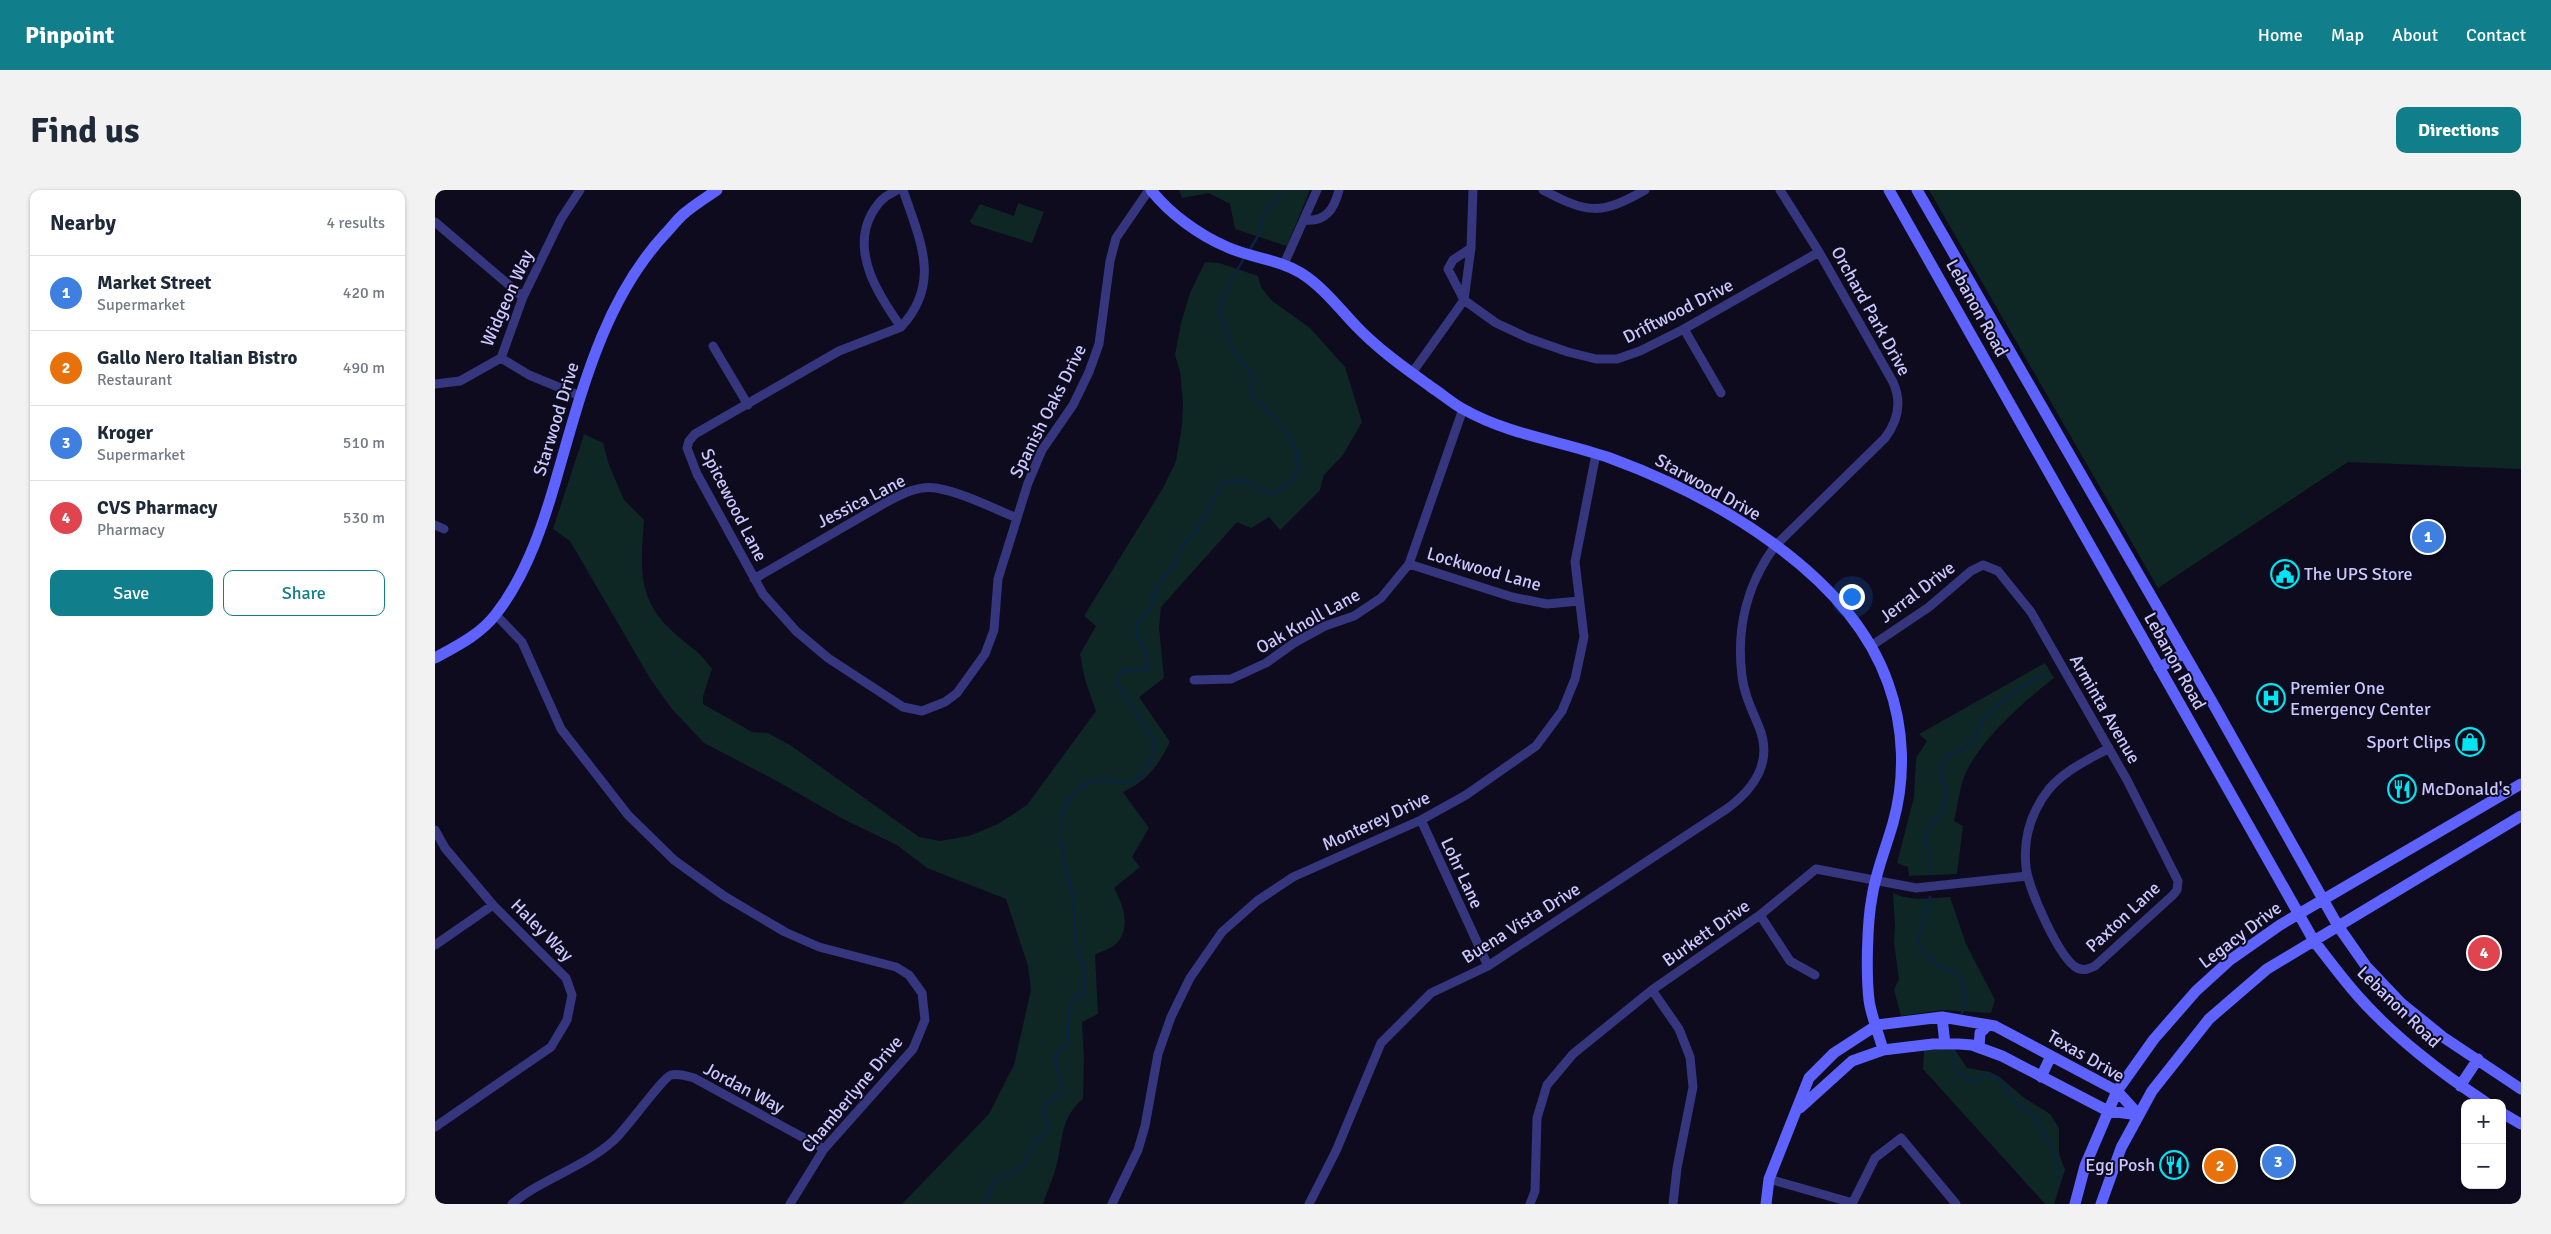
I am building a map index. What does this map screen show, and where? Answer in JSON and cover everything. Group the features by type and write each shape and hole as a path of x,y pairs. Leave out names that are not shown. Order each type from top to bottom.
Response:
{"main road":[{"name":"Starwood Drive","path":"435,658 467,641 496,615 526,564 549,505 580,396 609,319 631,278 653,247 685,213 717,190"},
{"name":"Starwood Drive","path":"1150,190 1171,213 1227,247 1284,264 1310,279 1331,297 1355,325 1385,353 1463,409 1547,441 1596,454 1683,489 1734,518 1775,546 1840,603 1871,646 1883,671 1894,701 1900,736 1901,768 1893,822 1875,880 1869,931 1869,1002 1883,1050"},
{"name":"Lebanon Road","path":"1889,190 2314,941 2358,996 2404,1040 2460,1086 2481,1099"},
{"name":"Lebanon Road","path":"1917,190 2184,653 2338,926 2366,966 2401,1003 2443,1037 2521,1089"},
{"path":"2159,668 2184,653"},
{"name":"Legacy Drive","path":"2075,1204 2085,1166 2117,1091 2154,1039 2196,991 2230,960 2297,914 2521,784"},
{"path":"2101,1204 2121,1148 2152,1091 2209,1019 2267,970 2521,816"},
{"path":"1942,1017 1945,1044"},
{"name":"Texas Drive","path":"1766,1204 1769,1180 1809,1078 1834,1053 1877,1025 1942,1017 1995,1026 2117,1091 2139,1116"},
{"path":"1979,1048 1980,1033 1988,1025"},
{"name":"Texas Drive","path":"1798,1109 1852,1062 1883,1050 1945,1044 1979,1048 2002,1056 2108,1111 2139,1116"},
{"path":"2041,1077 2051,1056"},
{"path":"2460,1086 2478,1059"},
{"path":"2506,1115 2521,1124"}],"street":[{"name":"Widgeon Way","path":"435,384 460,381 501,358 523,297 561,219 580,190"},
{"path":"897,190 883,198 869,218 864,233 864,251 866,263 873,280 901,328 919,304 926,274 922,252 903,190"},
{"name":"Spanish Oaks Drive","path":"922,711 945,702 957,693 985,654 994,630 998,579 1028,483 1042,450 1073,405 1099,344 1110,261 1116,238 1150,190"},
{"path":"1284,264 1317,190"},
{"path":"1305,220 1318,220 1328,214 1339,190"},
{"path":"1412,373 1464,300 1471,248 1473,190"},
{"path":"1543,190 1578,206 1593,210 1607,208 1645,190"},
{"name":"Orchard Park Drive","path":"1763,757 1762,735 1743,683 1740,648 1743,616 1749,593 1761,566 1775,546 1885,438 1897,414 1898,393 1819,252 1780,190"},
{"path":"435,222 523,297"},
{"path":"1464,300 1448,269 1453,260 1471,248"},
{"name":"Driftwood Drive","path":"1464,300 1496,323 1528,338 1568,352 1596,359 1617,359 1684,329 1819,252"},
{"name":"Spicewood Lane","path":"901,328 839,351 807,368 748,405 695,434 689,441 687,448 697,474 754,579 763,594 796,631 828,658 903,707 922,711"},
{"path":"1684,329 1721,393"},
{"path":"713,346 748,405"},
{"path":"501,358 529,375 580,396"},
{"name":"Oak Knoll Lane","path":"1194,680 1231,679 1266,663 1294,642 1325,626 1354,616 1381,598 1409,564 1463,409"},
{"name":"Monterey Drive","path":"1112,1204 1138,1150 1145,1126 1158,1054 1171,1017 1190,978 1222,932 1257,901 1293,877 1421,820 1466,795 1536,746 1562,711 1575,679 1583,637 1575,562 1596,454"},
{"name":"Jessica Lane","path":"754,579 891,500 903,494 921,489 936,488 1017,518"},
{"name":"Lockwood Lane","path":"1409,564 1512,598 1547,604 1579,601"},
{"name":"Jerral Drive","path":"1871,646 1929,607 1971,571 1983,565"},
{"name":"Arminta Avenue","path":"1983,565 1998,572 2031,612 2109,748 2170,863 2178,885"},
{"name":"Chamberlyne Drive","path":"496,615 522,642 561,729 628,816 674,860 725,896 785,932 819,947 896,967 909,975 922,993 925,1020 913,1049 824,1150 790,1204"},
{"path":"2027,876 2027,835 2041,799 2066,773 2109,748"},
{"name":"Buena Vista Drive","path":"1309,1204 1336,1151 1381,1043 1431,993 1488,966 1737,801 1757,779 1763,757"},
{"name":"Lohr Lane","path":"1421,820 1488,966"},
{"name":"Haley Way","path":"435,830 445,848 493,905 566,978 571,987 571,1008 561,1034 551,1047 435,1127"},
{"name":"Burkett Drive","path":"1529,1204 1535,1191 1537,1118 1547,1085 1573,1054 1652,990 1760,915 1816,869 1927,888 2027,876"},
{"name":"Paxton Lane","path":"2027,876 2035,903 2069,959 2077,968 2086,970 2095,966 2165,902 2178,885"},
{"path":"435,945 493,905"},
{"path":"1760,915 1790,961 1815,975"},
{"path":"1652,990 1679,1029 1691,1057 1693,1087 1677,1168 1673,1204"},
{"name":"Jordan Way","path":"512,1204 538,1187 576,1168 613,1141 635,1118 661,1082 671,1075 683,1074 694,1078 824,1150"},
{"path":"1769,1180 1853,1203 1875,1158 1901,1138 1956,1204"}],"green space":[{"path":"1179,190 1310,190 1287,246 1235,229 1230,204 1209,193 1182,198"},
{"path":"1929,190 2521,190 2521,469 2348,462 2158,588"},
{"path":"1018,203 1044,212 1032,243 972,224 970,221 980,204 1014,216"},
{"path":"1205,262 1219,263 1258,276 1261,287 1271,300 1310,328 1345,367 1362,422 1343,455 1324,475 1320,490 1280,530 1269,517 1251,528 1237,522 1161,607 1159,628 1164,678 1139,697 1170,742 1151,772 1123,792 1149,828 1132,857 1140,867 1114,888 1123,909 1124,930 1114,946 1095,955 1098,1014 1082,1022 1084,1059 1083,1099 1076,1105 1067,1119 1057,1165 1043,1204 902,1204 989,1114 1014,1065 1031,990 1028,966 1006,899 927,868 897,845 843,819 775,780 704,743 672,709 651,680 570,541 553,529 584,434 603,443 609,465 624,500 644,520 643,579 651,604 670,629 697,652 712,669 703,696 703,704 752,732 768,733 790,745 919,837 940,841 969,836 998,824 1027,805 1096,711 1085,680 1080,654 1096,626 1084,616 1163,488 1176,461 1182,426 1183,403 1180,371 1175,355 1181,323 1190,293"},
{"path":"2045,663 2054,678 2015,711 1989,738 1969,766 1963,780 1954,821 1963,826 1957,874 1909,876 1908,867 1897,863 1914,797 1916,758 1927,741 1919,734"},
{"path":"1893,893 1907,898 1950,897 1966,944 1995,1000 1991,1013 1942,1010 1901,1016 1894,990 1899,979 1894,943"},
{"path":"1924,1049 1955,1050 1967,1068 1990,1072 2000,1077 2023,1097 2050,1114 2059,1128 2059,1154 2065,1170 2054,1204 2045,1204 1923,1069"}],"waterway":[{"path":"1249,251 1258,236 1264,214 1279,197 1281,190"},
{"path":"983,1204 989,1196 993,1180 1014,1172 1024,1164 1032,1146 1046,1132 1048,1124 1043,1111 1047,1102 1063,1092 1055,1056 1066,1044 1068,1037 1068,1012 1074,997 1083,994 1085,978 1076,942 1073,901 1061,846 1060,824 1064,808 1071,796 1087,783 1103,780 1122,783 1136,779 1149,763 1156,743 1117,684 1117,678 1124,670 1148,670 1144,646 1137,637 1137,624 1151,608 1158,583 1172,569 1183,545 1195,533 1224,481 1237,480 1249,483 1271,494 1288,484 1297,472 1298,458 1294,445 1274,418 1250,394 1254,376 1231,348 1219,311 1226,290 1244,258"},
{"path":"1930,874 1931,857 1925,840 1932,822 1943,810 1947,794 1940,773 1943,759 1971,744 1985,716 2019,688 2044,674"},
{"path":"1930,897 1917,943 1938,966 1955,972 1960,979 1967,997 1962,1013"},
{"path":"1952,1052 1953,1063 1963,1076 1973,1082 1984,1075 1999,1078 2012,1100 2034,1116 2052,1147 2060,1179"}],"place":[{"name":"Market Street","path":"2428,537"},
{"name":"The UPS Store","path":"2285,574"},
{"name":"Premier One Emergency Center","path":"2271,698"},
{"name":"Sport Clips","path":"2470,742"},
{"name":"McDonald's","path":"2402,789"},
{"name":"CVS Pharmacy","path":"2484,953"},
{"name":"Kroger","path":"2278,1162"},
{"name":"Egg Posh","path":"2174,1165"},
{"name":"Gallo Nero Italian Bistro","path":"2220,1166"}]}
